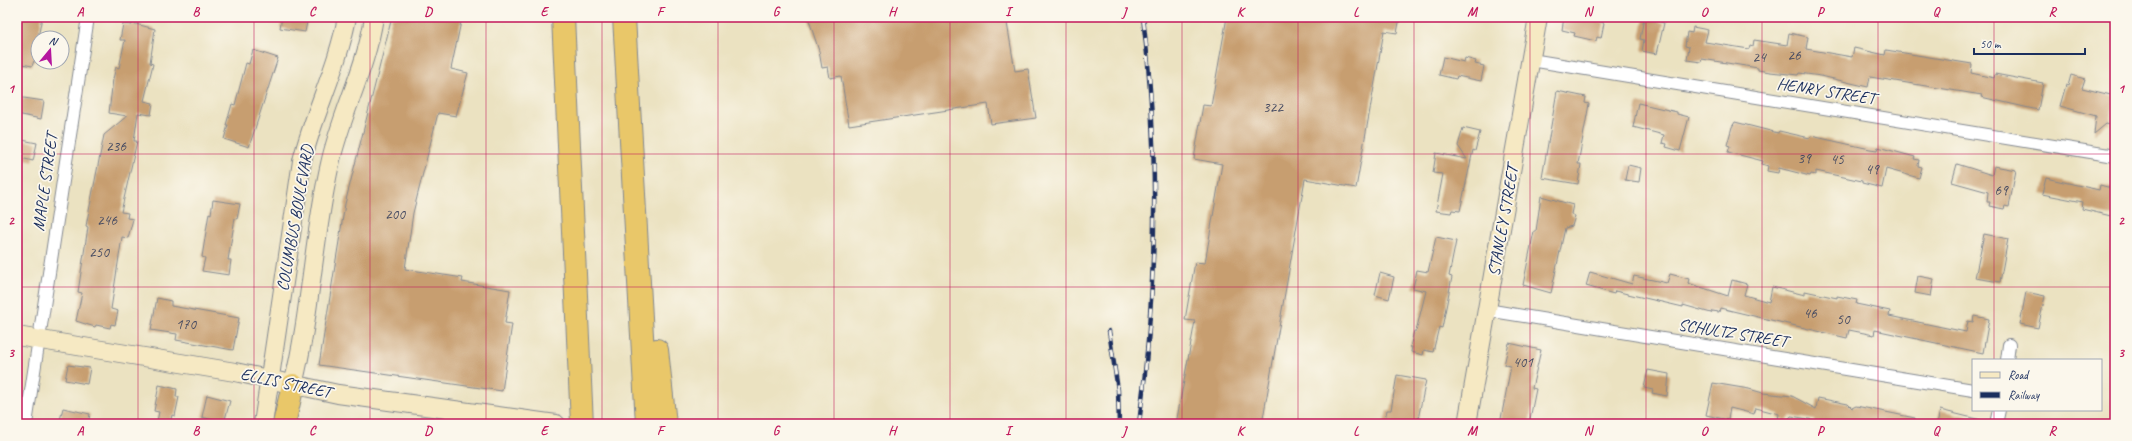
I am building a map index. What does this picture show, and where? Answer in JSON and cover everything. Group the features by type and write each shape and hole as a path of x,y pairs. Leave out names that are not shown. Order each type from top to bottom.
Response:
{"highway":[{"path":"563,17 582,424"},
{"path":"624,17 647,424"},
{"path":"641,298 655,340 665,424"},
{"path":"284,424 293,385"}],"street":[{"name":"MAPLE STREET","path":"26,424 88,17"},
{"name":"COLUMBUS BOULEVARD","path":"263,424 302,161 310,131 339,52 347,17"},
{"name":"COLUMBUS BOULEVARD","path":"293,385 330,162 340,129 362,69 374,17"},
{"name":"STANLEY STREET","path":"1467,424 1538,17"},
{"name":"HENRY STREET","path":"1531,60 2115,156"},
{"name":"SCHULTZ STREET","path":"1487,310 1972,390"},
{"name":"ELLIS STREET","path":"17,336 352,396 547,423"},
{"path":"2007,359 2010,345"},
{"path":"1996,424 1999,411"}],"building":[{"path":"17,17 42,17 40,30 30,30 30,66 17,63"},
{"path":"282,17 308,17 305,32 280,28"},
{"path":"392,17 462,17 451,69 468,73 456,116 438,113 413,213 405,269 463,278 462,282 510,290 505,323 512,324 502,391 319,365 345,204"},
{"path":"808,17 1006,17 1015,71 1028,69 1036,118 991,124 988,104 849,125 841,76 830,78 828,67 822,68 819,51"},
{"path":"1227,17 1400,17 1397,33 1384,31 1356,188 1305,179 1262,424 1176,424 1195,321 1185,320 1195,262 1205,263 1222,164 1194,159 1203,105 1211,106"},
{"path":"1564,17 1584,17 1604,23 1601,38 1597,37 1596,41 1574,36 1575,33 1562,30"},
{"path":"1644,18 1664,23 1657,54 1642,51 1644,40 1640,39"},
{"path":"132,23 155,29 150,63 153,64 144,101 153,103 151,115 138,113 134,141 137,141 121,212 128,213 127,218 133,219 128,238 122,237 111,309 118,311 115,325 111,324 110,328 96,325 95,327 76,321 82,293 78,292 88,227 86,226 104,135 127,116 109,113 113,79 116,67 119,68 125,40 120,40 123,24 132,25"},
{"path":"1693,27 1708,30 1705,42 1749,49 1750,45 1753,46 1754,40 1787,45 1789,33 1808,37 1806,49 1852,57 1854,48 1885,55 1886,50 1972,64 1971,73 1994,78 1995,74 2043,83 2038,110 1981,97 1982,95 1870,77 1868,87 1821,76 1799,73 1798,75 1770,72 1758,70 1758,68 1702,59 1701,62 1687,60 1689,47 1685,46 1687,32 1692,33"},
{"path":"253,50 278,58 249,147 224,139 232,104 235,105 246,63 249,64"},
{"path":"1443,57 1464,62 1465,58 1476,61 1475,64 1484,66 1481,81 1457,76 1456,79 1439,75"},
{"path":"2071,75 2085,79 2082,88 2115,96 2110,125 2106,124 2094,134 2096,116 2060,106 2066,85 2068,86"},
{"path":"1557,91 1586,97 1585,103 1589,104 1578,164 1581,164 1578,184 1542,178"},
{"path":"17,97 44,101 41,119 17,114"},
{"path":"1638,103 1677,112 1677,114 1689,117 1680,151 1666,147 1667,144 1662,143 1664,135 1633,127"},
{"path":"1735,122 1778,133 1779,131 1810,138 1811,136 1877,150 1878,147 1915,157 1914,159 1919,160 1918,166 1922,167 1919,178 1886,169 1882,188 1862,183 1862,181 1816,171 1816,175 1811,174 1810,176 1779,168 1778,173 1767,171 1768,166 1762,164 1763,161 1728,152 1730,146 1727,145"},
{"path":"1463,128 1480,132 1475,151 1473,150 1460,211 1452,210 1451,213 1436,211 1443,174 1433,173 1436,153 1467,159 1458,146"},
{"path":"17,139 37,143 33,161 17,157"},
{"path":"1957,164 1992,175 1994,166 2016,170 2009,207 2005,206 2004,209 1989,206 1990,202 1987,202 1988,192 1952,182"},
{"path":"1628,165 1641,168 1639,182 1625,180"},
{"path":"2046,178 2099,190 2100,185 2115,189 2115,217 2082,209 2083,202 2042,194"},
{"path":"1541,196 1573,205 1571,214 1575,216 1572,226 1565,228 1551,293 1523,285 1534,231 1536,231"},
{"path":"213,200 240,204 237,219 235,218 228,260 231,260 229,275 202,271 205,258 202,257 209,213 211,214"},
{"path":"1984,234 2008,239 2000,282 1975,278"},
{"path":"1436,237 1456,241 1449,276 1452,277 1442,328 1439,327 1433,352 1424,350 1423,355 1411,352 1412,347 1410,347 1414,331 1416,331 1426,291 1413,288 1417,270 1428,272"},
{"path":"1590,272 1632,284 1634,276 1667,283 1670,274 1689,279 1688,283 1728,296 1732,280 1747,284 1744,295 1769,302 1772,287 1805,295 1805,291 1837,298 1837,296 1857,300 1856,304 1890,311 1889,316 1966,332 1968,321 1973,322 1974,316 1989,319 1983,353 1875,330 1874,335 1849,330 1847,338 1720,308 1719,312 1712,311 1711,313 1683,305 1683,307 1615,291 1614,294 1586,286"},
{"path":"1380,273 1394,277 1389,299 1375,295"},
{"path":"1918,276 1934,279 1931,296 1915,293"},
{"path":"2026,292 2045,296 2038,328 2020,324"},
{"path":"157,298 171,301 171,306 239,318 233,350 176,340 177,334 151,330"},
{"path":"1509,343 1541,350 1532,388 1536,389 1529,424 1500,424 1511,366 1504,365"},
{"path":"68,365 90,368 87,384 65,380"},
{"path":"1648,370 1669,374 1667,396 1652,393 1653,390 1644,388"},
{"path":"1397,375 1426,380 1417,424 1384,424 1387,410 1391,410"},
{"path":"1713,383 1763,393 1792,396 1816,409 1818,398 1848,404 1852,408 1856,406 1915,418 1914,424 1851,424 1835,421 1839,424 1814,424 1814,420 1791,416 1787,421 1778,419 1779,414 1756,408 1754,414 1730,408 1728,420 1706,415"},
{"path":"159,385 177,389 176,397 179,397 175,416 172,415 170,424 157,421 159,412 154,411"},
{"path":"207,395 230,401 224,423 202,417"},
{"path":"63,408 90,414 88,424 59,424"},
{"path":"1940,410 1981,420 1980,424 1937,424"}],"railway":[{"path":"1139,424 1150,322 1154,220 1152,119 1143,17"},
{"path":"1109,331 1118,390 1119,424"}]}
